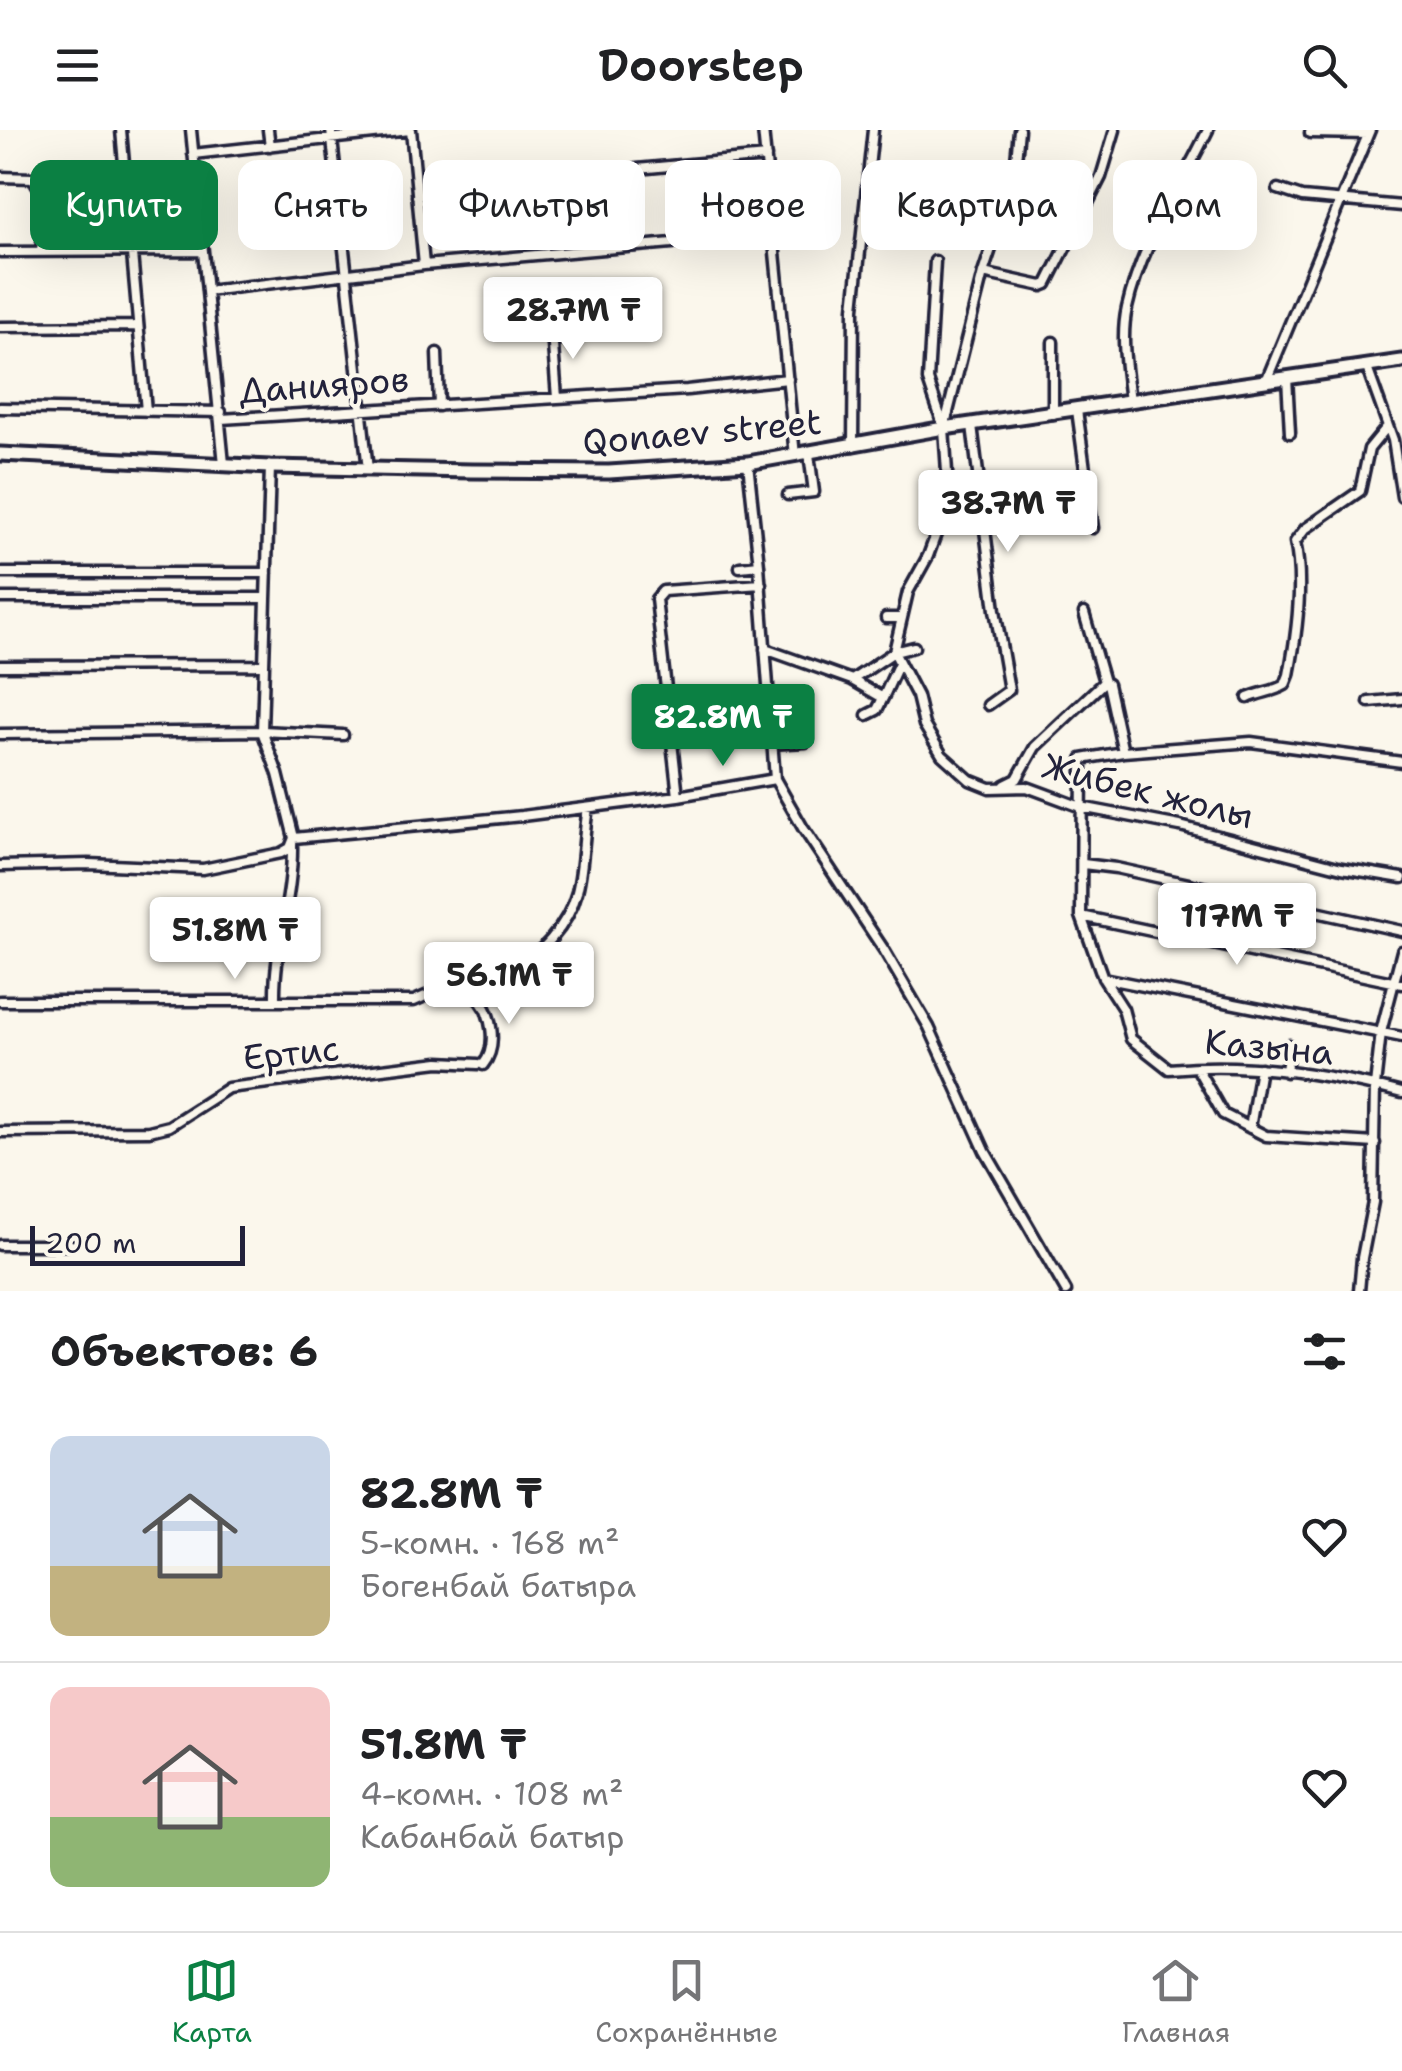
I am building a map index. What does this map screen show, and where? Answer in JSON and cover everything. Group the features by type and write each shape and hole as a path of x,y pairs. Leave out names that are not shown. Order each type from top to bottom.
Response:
{"main road":[{"name":"Qonaev street","path":"0,454 368,470 609,472 748,464 944,428 1402,361"}],"street":[{"path":"121,130 124,160"},
{"path":"190,130 224,464"},
{"path":"268,130 270,146"},
{"path":"193,154 270,146 331,134 411,130 424,265"},
{"path":"764,130 766,160"},
{"path":"853,446 854,308 873,130"},
{"path":"944,428 983,273 1014,180 1019,130"},
{"path":"983,273 1047,284 1101,177 1116,130"},
{"path":"1130,402 1124,338 1127,308 1164,214 1208,130"},
{"path":"1266,381 1369,132 1310,133"},
{"path":"331,134 368,470"},
{"path":"417,196 594,173 766,157"},
{"path":"0,176 30,178"},
{"path":"1278,189 1302,197 1402,206"},
{"path":"207,291 424,265 665,244"},
{"path":"130,250 146,410"},
{"path":"776,250 795,456"},
{"path":"0,252 203,251"},
{"path":"894,652 908,592 922,569 943,515 948,487 944,428 928,380 935,261"},
{"path":"557,398 552,332 556,326 583,322"},
{"path":"0,327 137,326"},
{"path":"1053,342 1053,414"},
{"path":"437,353 439,406"},
{"path":"1366,365 1393,440 1402,497"},
{"path":"1287,378 1290,433"},
{"name":"Данияров","path":"0,408 221,415 439,406 788,380"},
{"path":"1077,410 1093,528"},
{"path":"972,424 1009,690 988,705"},
{"path":"1248,698 1285,685 1289,675 1297,610 1296,542 1305,529 1360,491 1370,449 1386,427"},
{"path":"788,495 814,492 809,454"},
{"path":"748,464 760,565 774,779 930,1027 985,1151 1066,1291"},
{"path":"270,467 262,731 278,774 293,841 275,999"},
{"path":"740,567 760,565"},
{"path":"0,573 266,573"},
{"path":"678,796 656,599 662,592 761,584"},
{"path":"0,598 266,598"},
{"path":"1084,613 1116,710 1123,752 1251,742 1402,762"},
{"path":"886,618 901,618"},
{"path":"852,680 894,652 914,647"},
{"path":"764,650 852,680 882,698"},
{"name":"Жибек жолы","path":"894,652 917,696 924,725 942,755 970,780 1000,788 1026,787 1081,807 1180,826 1342,868 1402,878"},
{"path":"867,715 877,710 899,663"},
{"path":"0,666 264,665"},
{"path":"1000,788 1017,779 1035,747 1104,682"},
{"path":"1368,702 1402,699"},
{"path":"0,734 262,731 343,736"},
{"path":"770,744 806,742"},
{"name":"Казына","path":"1123,752 1082,758 1081,916 1103,978 1123,1009 1131,1039 1169,1069 1229,1064 1402,1093"},
{"path":"0,866 89,864 203,869 282,853 293,841 588,808 774,779"},
{"path":"0,1002 414,1001 430,994 472,994 482,1002 555,936 571,912 583,864 588,808"},
{"path":"1082,864 1153,876 1402,932"},
{"path":"1081,916 1397,982"},
{"path":"1360,1291 1373,1202 1375,1086 1381,1032 1402,951"},
{"path":"1103,978 1402,1037"},
{"path":"172,988 174,1002"},
{"name":"Ертис","path":"0,1132 149,1131 169,1126 228,1088 426,1064 480,1064 492,1054 492,1038 482,1002"},
{"path":"1286,1072 1289,1045"},
{"path":"1197,1068 1223,1114 1266,1136 1376,1143"},
{"path":"1250,1128 1260,1068"},
{"path":"0,1245 71,1244"}]}
